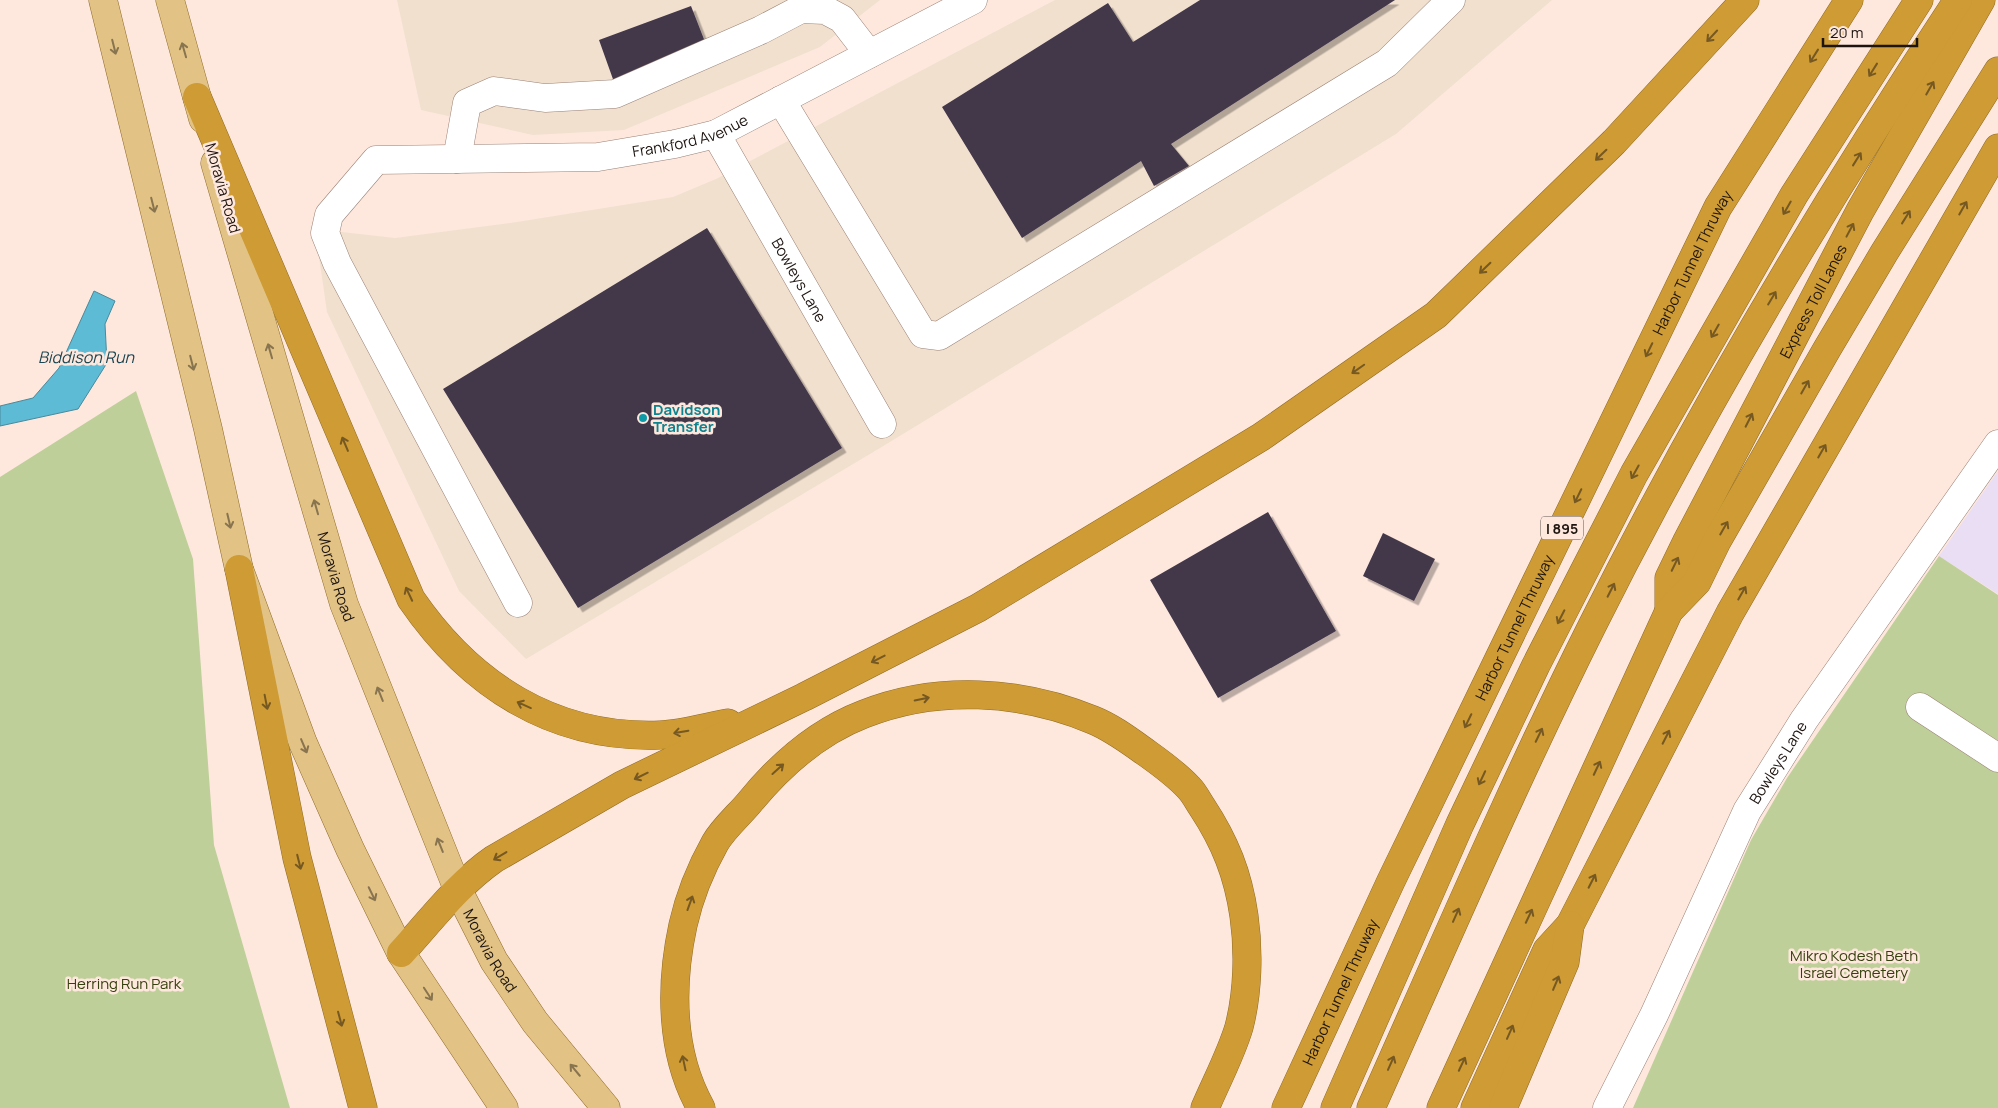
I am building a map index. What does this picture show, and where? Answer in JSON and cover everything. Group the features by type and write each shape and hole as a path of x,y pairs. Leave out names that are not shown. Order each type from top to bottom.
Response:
{"highway":[{"path":"401,953 458,890 476,872 494,859 622,785 978,608 1261,437 1436,315 1614,142 1745,0"},
{"name":"Harbor Tunnel Thruway","path":"1286,1108 1395,872 1718,207 1849,0"},
{"path":"1335,1108 1468,806 1536,665 1634,474 1794,195 1918,0"},
{"path":"1371,1108 1529,756 1646,522 1715,397 1801,249 1958,0"},
{"name":"Express Toll Lanes","path":"1668,611 1668,578 1686,542 1856,220 1981,0"},
{"path":"1441,1108 1668,611 1697,582 1717,542 1827,349 1884,253 1998,71"},
{"path":"197,97 411,600 446,646 489,683 518,703 561,721 604,732 662,735 763,716"},
{"path":"1475,1108 1547,950 1570,924 1730,613 1998,148"},
{"path":"239,569 297,858 363,1108"},
{"path":"700,1108 689,1088 674,1020 675,962 686,914 716,841 767,779 790,759 825,734 866,713 942,695 988,695 1024,700 1095,721 1128,740 1190,788 1212,822 1229,853 1241,893 1246,931 1246,976 1239,1026 1205,1108"},
{"path":"1503,1108 1565,962 1570,924"}],"main road":[{"path":"103,0 206,419 239,569 303,743 350,849 401,953 504,1108"},
{"name":"Moravia Road","path":"170,0 344,604 458,890 494,961 535,1022 606,1108"}],"street":[{"name":"Frankford Avenue","path":"518,602 337,264 326,233 329,215 376,160 598,157 675,144 716,134 973,0"},
{"path":"781,100 923,334 939,336 1387,63 1451,0"},
{"path":"457,159 467,103 494,91 545,98 615,94 801,9 825,10 842,19 869,54"},
{"name":"Bowleys Lane","path":"716,134 882,424"},
{"name":"Bowleys Lane","path":"1608,1108 1654,1015 1747,811 1804,720 1998,444"},
{"path":"1920,707 1998,758"}],"shaded area":[{"path":"397,0 880,0 820,47 624,130 533,135 421,110"},
{"path":"1055,0 1552,0 1396,134 880,448 526,659 459,591 327,312 315,229 395,238 517,222 673,197 716,179"},
{"path":"1998,471 1998,594 1939,556"}],"green space":[{"name":"Herring Run Park","path":"136,391 193,559 214,845 290,1108 0,1108 0,477"},
{"name":"Mikro Kodesh Beth Israel Cemetery","path":"1939,556 1998,595 1998,1108 1633,1108 1751,840 1787,778"}],"water":[{"name":"Biddison Run","path":"94,291 115,301 105,324 107,363 78,409 0,426 0,406 33,398 59,368"}],"building":[{"path":"1200,0 1395,0 1171,144 1189,166 1154,186 1141,161 1022,238 942,107 1108,3 1133,42"},
{"path":"691,6 707,47 614,82 599,40"},
{"name":"Davidson Transfer","path":"707,228 842,448 578,608 443,389"},
{"path":"1268,512 1336,631 1218,698 1150,580"},
{"path":"1383,533 1435,559 1414,601 1363,576"}],"place":[{"name":"Davidson Transfer","path":"643,418"}]}
